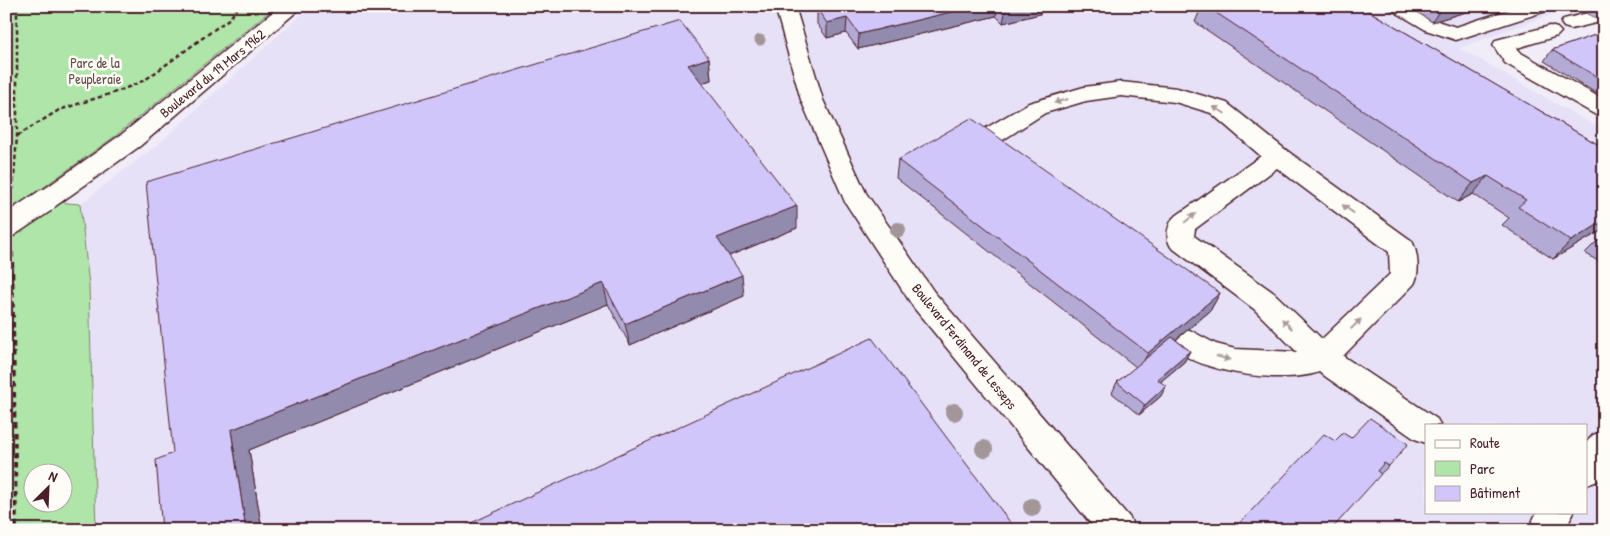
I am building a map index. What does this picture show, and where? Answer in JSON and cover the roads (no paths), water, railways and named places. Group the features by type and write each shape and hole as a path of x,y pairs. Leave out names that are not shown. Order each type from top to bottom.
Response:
{"street":[{"name":"Boulevard du 19 Mars 1962","path":"9,236 45,201 130,140 293,6"},
{"path":"1399,6 1433,26 1456,34 1542,6"},
{"name":"Boulevard Ferdinand de Lesseps","path":"788,7 812,100 854,196 924,300 1118,530"},
{"path":"1571,23 1604,15"},
{"path":"1550,32 1504,45 1513,58 1604,110"},
{"path":"978,144 1037,108 1084,94 1121,89 1177,95 1219,108 1277,156 1402,248 1404,277 1322,358 1303,365 1235,361 1208,354 1180,337"},
{"path":"1277,156 1182,225 1180,240 1264,301 1322,358 1425,428"},
{"path":"1588,467 1604,444"}],"park label":[{"name":"Parc de la Peupleraie","path":"95,70"}]}
